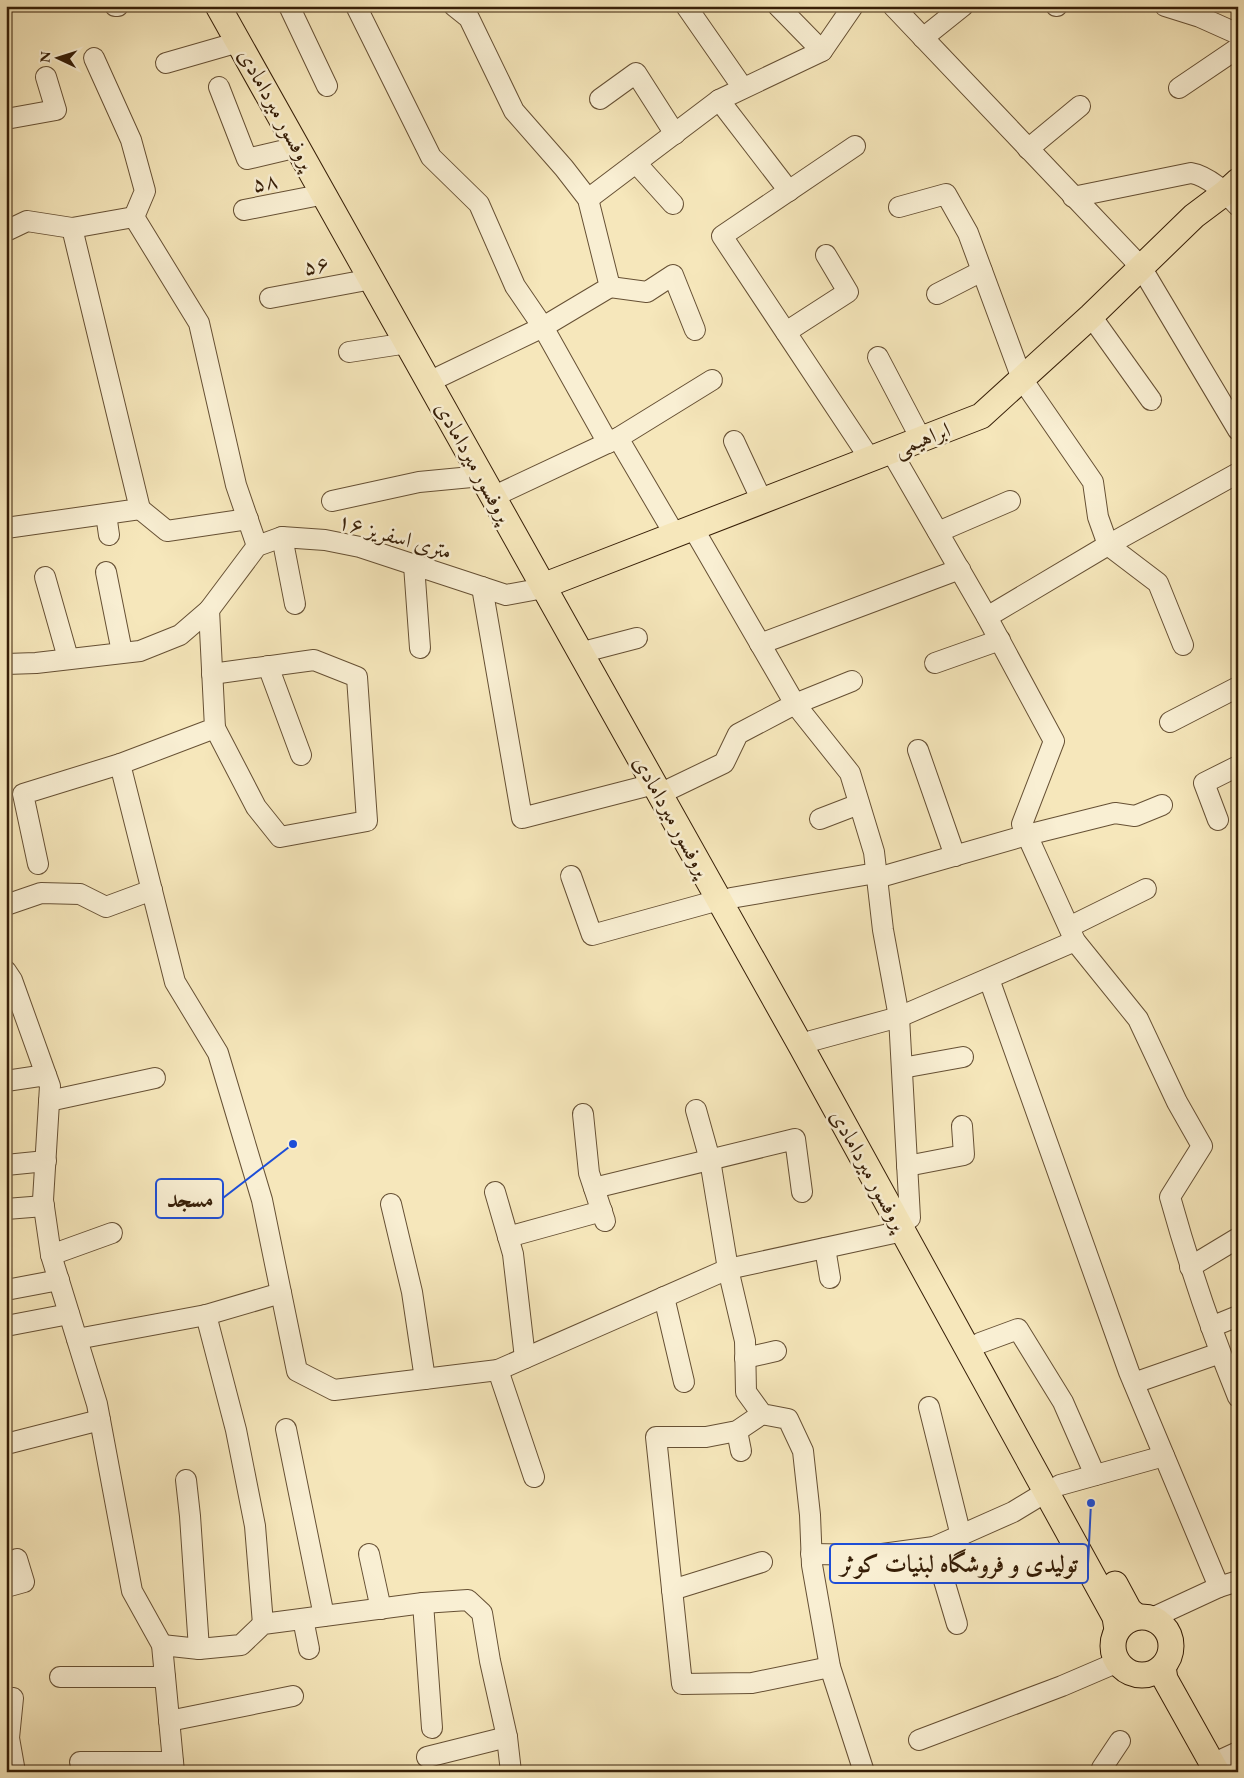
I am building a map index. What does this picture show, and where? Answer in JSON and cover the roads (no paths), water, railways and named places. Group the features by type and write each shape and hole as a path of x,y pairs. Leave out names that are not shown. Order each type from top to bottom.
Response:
{"main road":[{"name":"پروفسور میردامادی","path":"218,6 482,476 591,650 662,786"},
{"name":"پروفسور میردامادی","path":"233,6 503,492 549,585 1053,1489"},
{"name":"ابراهیمی","path":"549,585 981,416 1091,316 1194,216 1235,192"},
{"name":"پروفسور میردامادی","path":"906,1224 980,1343 1115,1617 1135,1621"},
{"path":"1135,1621 1161,1623 1167,1630 1171,1640 1171,1649 1163,1667 1146,1675 1127,1672 1118,1662 1112,1647 1113,1638 1135,1621"},
{"path":"1163,1667 1165,1679 1210,1769"},
{"path":"1139,1675 1148,1680 1210,1769"}],"street":[{"path":"289,6 327,86"},
{"path":"120,764 175,982 218,1053 262,1200 298,1371 334,1390 498,1370 728,1269 825,1248 906,1224 907,1166 899,1017 883,930 874,852 850,773 796,704 760,644 684,531 613,441 543,327 515,286 479,204 431,158 356,6"},
{"path":"454,6 469,18 514,111 564,168 588,200 610,287"},
{"path":"686,6 743,88"},
{"path":"778,6 822,51"},
{"path":"588,200 718,100 822,51 853,6"},
{"path":"893,6 1072,197 1141,267 1238,430"},
{"path":"923,38 963,6"},
{"path":"1164,6 1200,17 1238,34"},
{"path":"166,63 239,42"},
{"path":"1179,88 1238,48"},
{"path":"94,58 131,140 145,191 134,218"},
{"path":"600,99 636,73 675,134"},
{"path":"6,119 56,110 46,77"},
{"path":"219,87 247,159 298,147"},
{"path":"718,100 789,191"},
{"path":"1028,149 1080,106"},
{"path":"855,146 722,236 786,332 938,532 988,617 1054,740 1022,824 1072,934 1138,1019 1177,1102 1202,1146 1170,1197 1190,1267 1220,1353 1238,1396"},
{"path":"636,163 673,204"},
{"path":"1072,197 1191,173 1235,192"},
{"name":"۵۸","path":"244,210 325,194"},
{"path":"899,207 946,194 968,233 1022,379 1093,482 1098,518 1108,544 1158,583 1183,646"},
{"path":"6,231 28,221 72,228 134,218"},
{"path":"6,664 140,651 180,634 209,610 257,546 236,485 199,323 134,218"},
{"path":"72,228 140,509 167,531 248,519"},
{"path":"786,332 848,292 826,255"},
{"path":"937,294 982,271"},
{"path":"439,377 543,327 610,287 647,292 673,275 695,330"},
{"name":"۵۶","path":"270,298 372,279"},
{"path":"1091,316 1151,400"},
{"path":"350,352 408,343"},
{"path":"878,357 922,439"},
{"path":"503,492 613,441 712,380"},
{"path":"734,441 762,501"},
{"path":"988,617 1108,544 1238,473"},
{"path":"332,501 420,482 482,476"},
{"path":"938,532 1010,500"},
{"path":"6,528 140,509"},
{"path":"106,514 109,535"},
{"path":"282,537 294,604"},
{"name":"۱۶ متری اسفریز","path":"257,546 282,537 325,540 360,547 506,595 549,585"},
{"path":"414,565 420,648"},
{"path":"760,644 960,569"},
{"path":"106,572 122,652"},
{"path":"45,577 68,658"},
{"path":"482,587 522,818 662,786 724,763 738,734 796,704 852,681"},
{"path":"209,610 212,674 216,728 256,807 280,837 367,821 357,677 314,660 212,674"},
{"path":"591,650 637,638"},
{"path":"935,663 1000,640"},
{"path":"268,666 301,755"},
{"path":"1170,722 1238,687"},
{"path":"38,864 22,794 120,764 216,728"},
{"path":"918,750 955,856"},
{"path":"1218,820 1204,783 1238,766"},
{"path":"820,818 859,804"},
{"path":"572,876 592,935 725,899 877,875 1115,813 1135,816 1162,805"},
{"path":"806,1043 899,1017 988,979 1072,934 1146,889"},
{"path":"6,905 41,893 80,894 106,907 152,890"},
{"path":"6,971 12,980 14,1006 50,1086 44,1206 51,1255 97,1404 132,1591 162,1645 174,1767 80,1762"},
{"path":"988,979 1134,1384 1164,1456 1233,1583 1135,1621"},
{"path":"902,1068 963,1057"},
{"path":"6,1081 46,1075"},
{"path":"49,1101 155,1078"},
{"path":"696,1110 710,1160 728,1269 745,1340 746,1392 762,1414 788,1419 803,1451 810,1515 812,1565 830,1667 864,1772"},
{"path":"508,1238 603,1216 589,1173 583,1114"},
{"path":"907,1166 964,1155 962,1126"},
{"path":"594,1188 795,1139 802,1192"},
{"path":"6,1165 46,1161"},
{"path":"495,1192 513,1254 524,1358"},
{"path":"390,1204 412,1292 425,1379"},
{"path":"6,1209 44,1206"},
{"path":"51,1255 112,1233"},
{"path":"1190,1267 1238,1238"},
{"path":"825,1248 830,1278"},
{"path":"6,1290 59,1280"},
{"path":"77,1339 206,1315 281,1293"},
{"path":"664,1297 684,1382"},
{"path":"6,1326 69,1314"},
{"path":"206,1315 236,1430 255,1526 263,1624"},
{"path":"1211,1327 1238,1316"},
{"path":"980,1343 1018,1329 1063,1402 1095,1475"},
{"path":"745,1358 776,1351"},
{"path":"1134,1384 1220,1353"},
{"path":"498,1370 534,1477"},
{"path":"929,1407 961,1536"},
{"path":"762,1414 737,1431 706,1437 656,1437 682,1684 752,1683 830,1667"},
{"path":"6,1444 100,1420"},
{"path":"286,1429 324,1616"},
{"path":"737,1431 741,1451"},
{"path":"812,1554 875,1555 934,1547 1013,1512 1053,1489 1164,1456"},
{"path":"186,1480 199,1649"},
{"path":"934,1547 957,1624"},
{"path":"369,1554 381,1609"},
{"path":"6,1587 24,1582 17,1559"},
{"path":"672,1590 762,1562"},
{"path":"162,1645 199,1649 241,1645 263,1624 468,1600 482,1613 490,1661 507,1737 511,1772"},
{"path":"423,1604 432,1728"},
{"path":"303,1619 309,1649"},
{"path":"919,1740 1062,1686 1118,1662"},
{"path":"60,1677 165,1677"},
{"path":"169,1720 293,1696"},
{"path":"13,1698 9,1738 15,1772"},
{"path":"427,1757 507,1737"},
{"path":"1099,1771 1120,1741"},
{"path":"1210,1769 1238,1752"}],"place":[{"name":"مسجد","path":"293,1144"},
{"name":"تولیدی و فروشگاه لبنیات کوثر","path":"1091,1503"}]}
